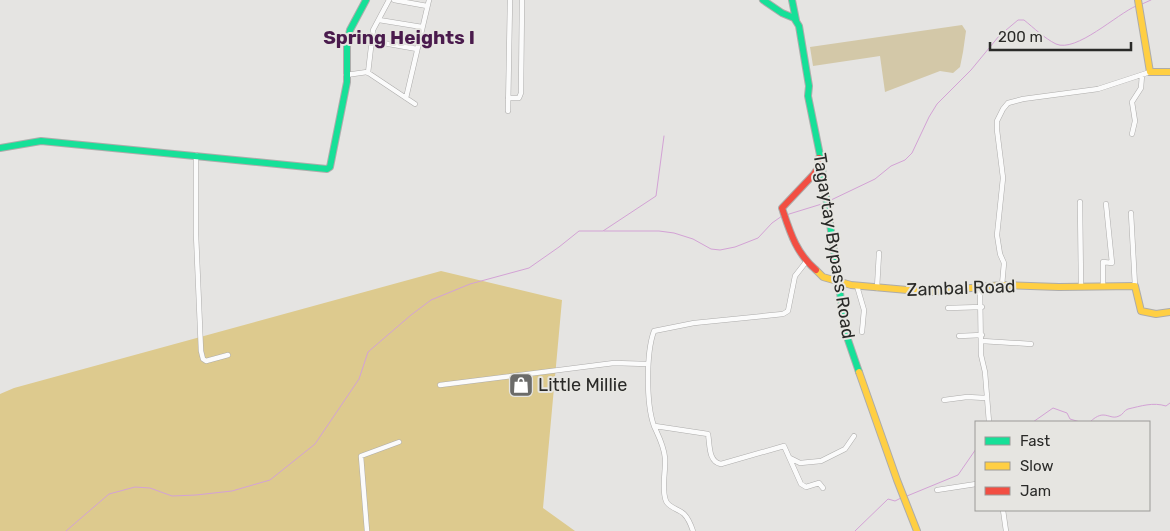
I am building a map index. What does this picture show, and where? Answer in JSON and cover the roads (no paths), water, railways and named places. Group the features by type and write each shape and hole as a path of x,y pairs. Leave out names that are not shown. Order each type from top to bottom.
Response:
{"street":[{"path":"0,148 41,141 327,169 330,167 344,100 350,30 366,0"},
{"path":"368,73 373,30 389,0"},
{"path":"394,0 427,6"},
{"path":"406,98 429,0"},
{"path":"508,111 510,0"},
{"path":"508,98 519,98 521,93 522,0"},
{"path":"763,0 796,20"},
{"path":"792,0 796,20"},
{"path":"1138,0 1150,72"},
{"path":"378,20 422,27"},
{"name":"Tagaytay Bypass Road","path":"796,20 800,26 803,40 809,86 808,96 820,155 847,339 917,531"},
{"path":"510,36 522,36"},
{"path":"372,41 417,49"},
{"path":"1002,285 1004,263 1000,254 998,235 1002,178 997,121 1003,109 1008,103 1023,99 1080,92 1150,72 1170,72"},
{"path":"346,75 368,73 415,104"},
{"path":"1132,134 1135,121 1132,102 1141,88 1142,75"},
{"path":"196,155 196,234 201,351 203,359 206,361 228,355"},
{"name":"Zambal Road","path":"820,155 816,171 806,184 782,205 784,216 797,249 806,262 820,276 857,286 930,292 1002,285 1135,286"},
{"path":"1080,202 1081,286"},
{"path":"1103,286 1103,262 1112,263 1106,204"},
{"path":"1131,213 1135,286 1141,311 1156,314 1170,312"},
{"path":"877,288 879,253"},
{"path":"693,531 685,515 670,506 666,500 664,449 654,426 651,413 647,364 654,331 694,323 786,313 795,276 806,262"},
{"path":"857,286 864,310 862,332"},
{"path":"980,288 982,307 981,355 985,372 989,421"},
{"path":"948,308 982,307"},
{"path":"958,336 982,335"},
{"path":"982,342 1031,344"},
{"path":"440,385 614,363 647,364"},
{"path":"944,400 986,398"},
{"path":"654,426 708,434 712,459 716,463 721,464 782,446 786,447 801,484 806,487 819,483 823,488"},
{"path":"790,458 800,463 821,462 845,449 854,436"},
{"path":"367,531 361,456 399,442"},
{"path":"937,490 975,484"},
{"path":"1003,511 1006,531"}],"waterway":[{"path":"1142,4 1151,0"},
{"path":"829,201 875,179 891,166 905,160 912,153 937,104 971,70 999,36 1018,20 1024,20 1056,44 1064,45 1085,38 1136,6"},
{"path":"66,531 109,494 135,487 150,488 172,496 196,495 232,491 270,480 315,444 359,379 368,352 431,300 470,284 529,268 579,231 603,231 656,196 664,136"},
{"path":"786,215 825,203"},
{"path":"604,231 659,231 674,233 693,239 711,249 720,250 735,247 758,238 772,223 782,216"},
{"path":"1091,421 1101,415 1117,417 1128,409 1152,404 1166,406 1170,403"},
{"path":"1034,421 1053,408 1067,413 1070,419 1077,421"},
{"path":"907,496 958,475 975,450"},
{"path":"855,531 888,499 895,501 901,498"}],"place":[{"name":"Little Millie","path":"521,385"}],"district":[{"name":"Spring Heights I","path":"399,37"}]}
